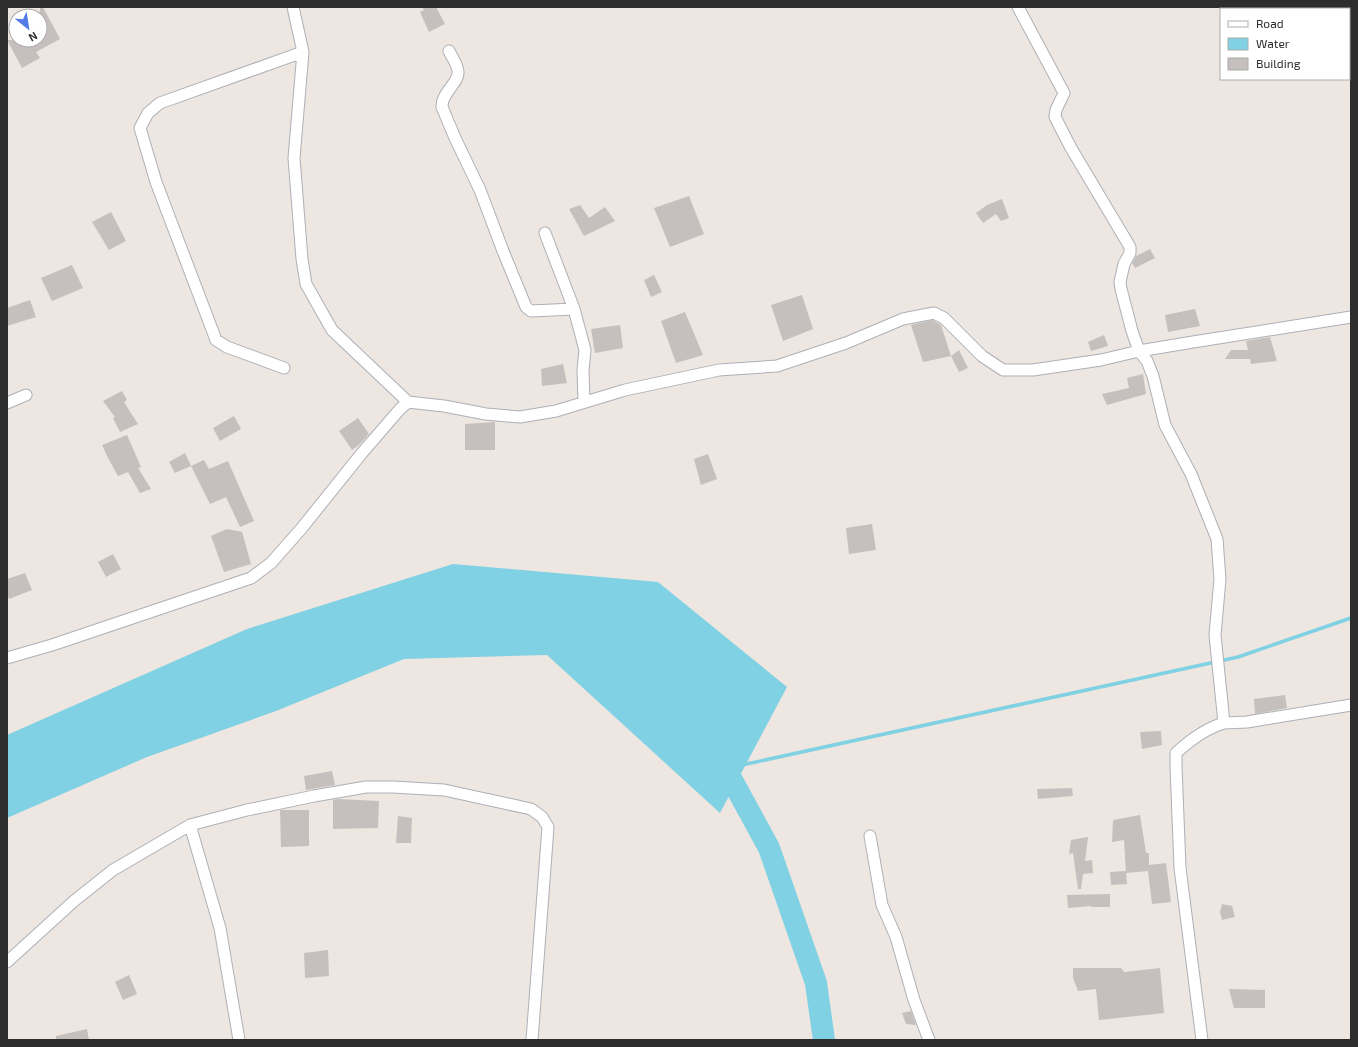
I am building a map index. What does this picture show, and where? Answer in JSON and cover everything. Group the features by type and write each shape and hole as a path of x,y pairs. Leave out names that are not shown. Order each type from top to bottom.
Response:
{"street":[{"path":"293,7 303,52 294,158 302,259 306,284 332,330 408,402 444,406 486,414 520,417 556,411 625,390 718,370 778,366 846,342 903,319 934,313 944,318 982,356 1003,370 1033,370 1101,360 1139,351 1351,317"},
{"path":"1018,7 1064,93 1056,110 1055,118 1071,148 1130,247 1130,253 1124,264 1120,282 1130,324 1139,351 1147,361 1153,376 1165,425 1191,474 1217,539 1220,579 1215,635 1224,723"},
{"path":"449,51 459,73 458,77 444,97 442,107 480,190 526,307 531,311 574,309"},
{"path":"284,368 227,347 216,340 156,182 140,128 148,113 160,104 303,52"},
{"path":"545,233 574,309 585,350 583,370 584,402"},
{"path":"7,403 26,394"},
{"path":"7,658 52,645 251,578 276,557 301,529 362,453 400,409 408,402"},
{"path":"1202,1040 1180,868 1176,753 1183,746 1215,726 1224,723 1248,722 1351,705"},
{"path":"7,962 74,901 113,870 190,825 247,810 366,787 444,790 531,810 542,817 548,827 532,1040"},
{"path":"190,825 220,928 239,1040"},
{"path":"870,836 882,905 896,937 914,1000 929,1040"}],"water":[{"path":"453,564 658,582 787,687 720,813 547,655 404,659 276,711 147,757 7,818 7,735 247,629"}],"building":[{"path":"422,7 436,7 445,24 429,32 420,12 424,10"},
{"path":"48,16 60,39 48,46"},
{"path":"11,48 43,48 36,52 40,58 22,68"},
{"path":"689,196 704,234 670,247 654,208"},
{"path":"1002,199 1009,218 1001,221 996,214 983,223 976,213 987,205"},
{"path":"580,205 589,218 605,207 615,221 584,236 569,209"},
{"path":"111,212 126,241 109,250 92,222"},
{"path":"1150,249 1155,258 1135,268 1132,263 1136,256"},
{"path":"72,265 83,288 52,301 41,278"},
{"path":"654,275 662,292 651,297 644,280"},
{"path":"802,295 813,329 783,341 771,305"},
{"path":"30,300 36,317 7,326 7,308"},
{"path":"1195,309 1200,326 1168,332 1165,315"},
{"path":"685,312 703,355 676,363 661,321"},
{"path":"933,320 941,325 951,356 923,362 911,325"},
{"path":"620,325 623,348 595,353 591,329"},
{"path":"1104,335 1108,346 1091,351 1088,342"},
{"path":"1270,337 1277,361 1251,364 1250,359 1225,359 1231,350 1248,350 1246,341"},
{"path":"959,350 968,368 959,372 951,356"},
{"path":"563,364 567,383 542,386 541,369"},
{"path":"1143,374 1146,394 1107,405 1102,394 1129,388 1127,378"},
{"path":"122,391 127,400 124,402 138,424 120,432 113,418 115,417 103,401"},
{"path":"234,416 241,429 220,441 213,428"},
{"path":"358,418 369,434 352,450 339,431"},
{"path":"495,422 495,450 465,450 465,424"},
{"path":"127,435 141,467 138,468 151,489 140,493 128,472 118,476 102,445"},
{"path":"185,453 191,466 175,473 169,462"},
{"path":"708,454 717,479 701,485 694,459"},
{"path":"204,460 209,469 228,461 254,521 240,527 226,497 210,504 191,466"},
{"path":"872,524 876,550 849,554 846,528"},
{"path":"227,529 242,532 251,564 224,572 211,536"},
{"path":"113,554 121,569 106,577 98,562"},
{"path":"25,573 32,590 9,599 7,593 7,579"},
{"path":"1285,695 1287,708 1255,714 1254,699"},
{"path":"1161,731 1162,745 1142,749 1140,732"},
{"path":"332,771 335,785 306,790 304,776"},
{"path":"1072,788 1073,796 1038,799 1037,789"},
{"path":"333,800 379,801 378,828 333,829"},
{"path":"280,810 309,810 309,846 281,847"},
{"path":"1140,815 1146,853 1149,853 1149,865 1166,863 1171,902 1152,904 1148,871 1126,873 1124,840 1112,842 1113,820"},
{"path":"398,816 412,818 411,843 396,843"},
{"path":"1088,837 1085,861 1092,860 1093,873 1083,874 1081,889 1078,889 1073,853 1069,854 1071,840"},
{"path":"1126,871 1127,884 1111,885 1110,872"},
{"path":"1110,894 1110,907 1091,906 1068,908 1067,895"},
{"path":"1222,904 1232,906 1235,917 1222,920 1220,912"},
{"path":"328,950 329,976 305,978 304,953"},
{"path":"1073,968 1121,968 1124,972 1160,968 1164,1013 1099,1020 1096,989 1078,991 1073,978"},
{"path":"129,975 137,994 123,1000 115,982"},
{"path":"1229,989 1265,990 1265,1008 1234,1008"},
{"path":"911,1011 916,1025 906,1024 902,1013"},
{"path":"87,1029 89,1040 56,1040 56,1036"}],"waterway":[{"path":"742,765 1238,657 1351,618"},
{"path":"721,760 769,848 816,983 824,1040"}]}
